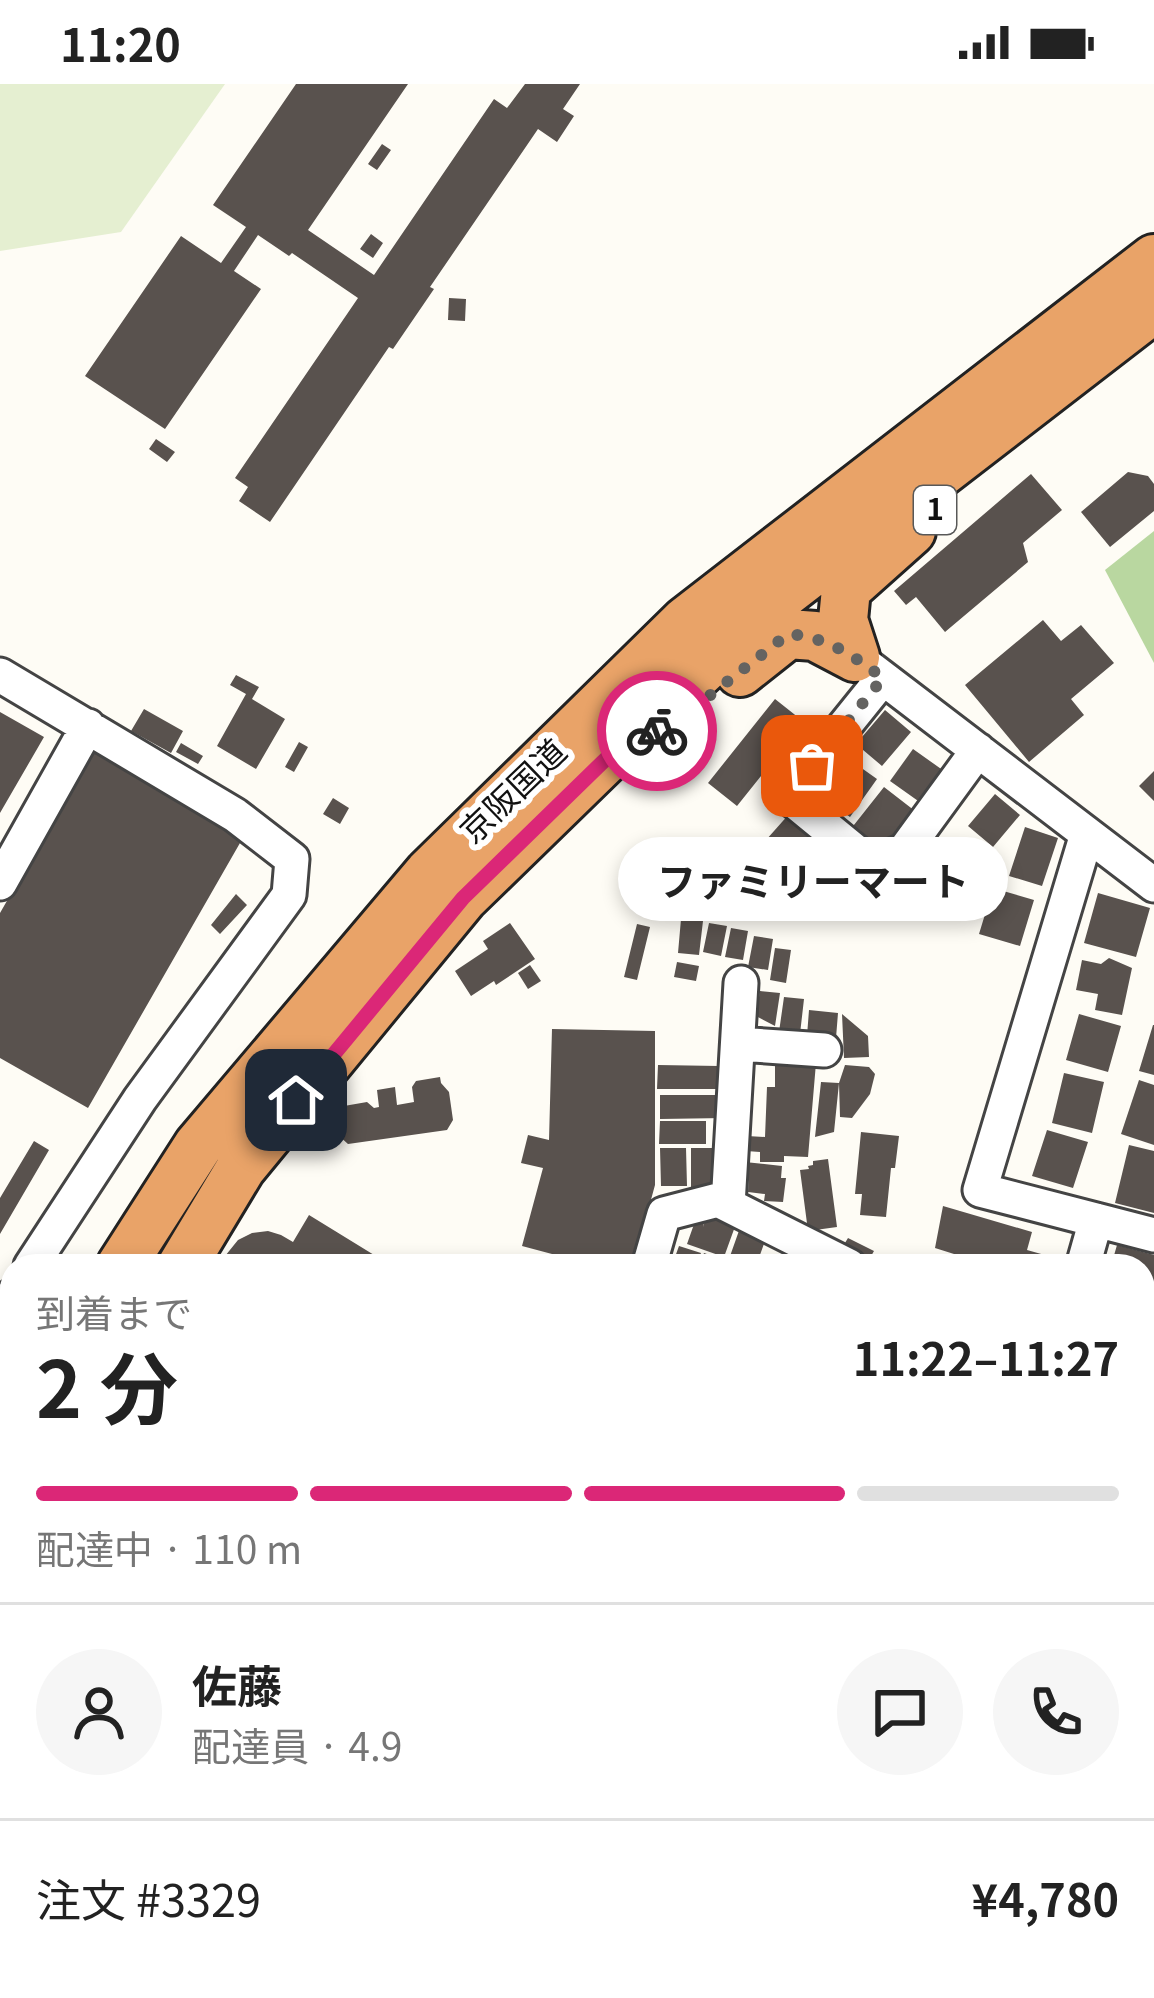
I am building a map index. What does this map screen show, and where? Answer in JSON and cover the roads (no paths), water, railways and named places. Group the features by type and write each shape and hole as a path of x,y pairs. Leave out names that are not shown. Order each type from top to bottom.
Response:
{"highway":[{"name":"京阪国道","path":"129,1254 199,1145 429,873 686,621 1154,259"},
{"name":"京阪国道","path":"189,1254 241,1168 448,916 613,752 788,590 1066,375 1149,323"},
{"name":"1","path":"869,667 843,620 846,589 998,454 1066,375"},
{"name":"1","path":"613,752 676,722 788,634 814,636 869,667"}],"street":[{"path":"978,750 905,850 872,865 788,796 869,667 978,750 1154,885"},
{"path":"0,675 235,815 292,859 289,895 140,1099 40,1254"},
{"path":"0,883 88,726"},
{"path":"1087,834 980,1190 1154,1235"},
{"path":"728,1205 741,983"},
{"path":"738,1044 824,1050"},
{"path":"652,1254 664,1214 718,1200 824,1254"},
{"path":"1086,1254 1096,1220"}],"place":[{"name":"ファミリーマート","path":"812,766"}]}
